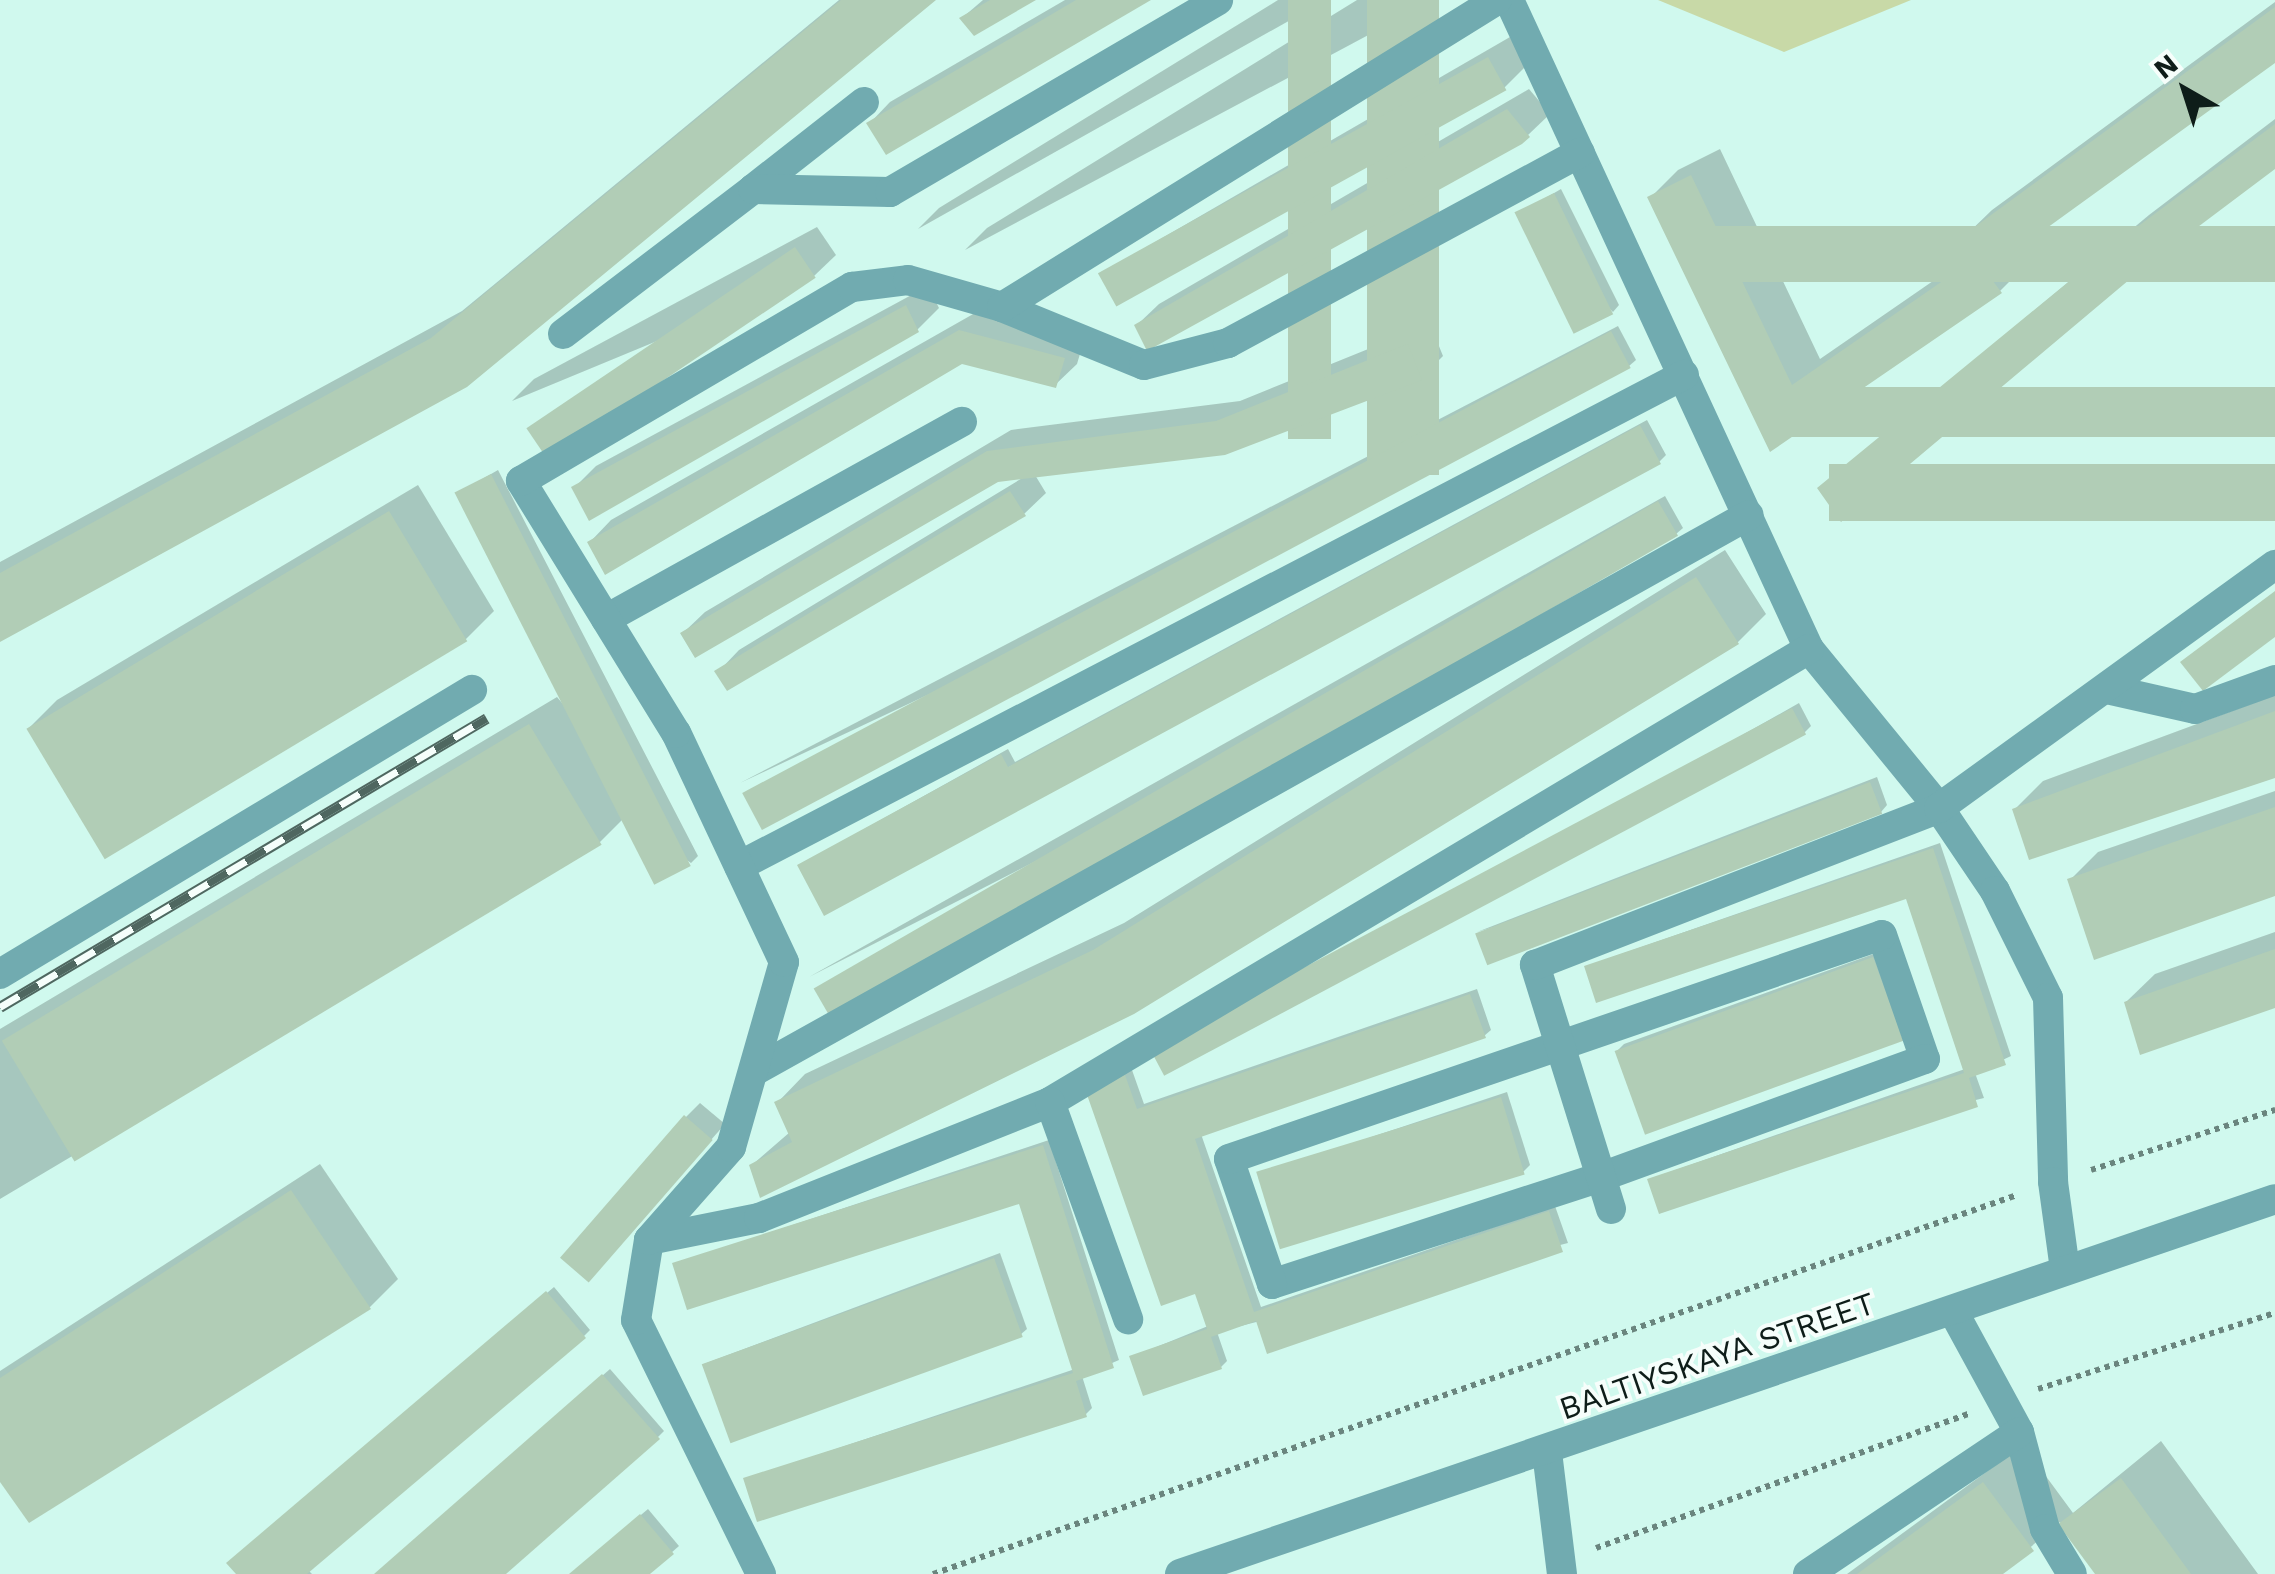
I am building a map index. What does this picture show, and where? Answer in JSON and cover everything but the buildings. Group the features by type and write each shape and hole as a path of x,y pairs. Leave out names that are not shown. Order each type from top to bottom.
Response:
{"street":[{"path":"753,188 890,192 1218,0"},
{"path":"1002,307 1497,0"},
{"path":"1509,0 1810,649 1939,808 1995,892 2048,998 2053,1182 2065,1270"},
{"path":"563,334 864,102"},
{"path":"761,1574 636,1320 649,1240 731,1148 758,1069 784,962 676,733 521,481 852,287 908,280 1002,307 1144,365 1228,343 1580,153"},
{"path":"739,866 1684,375"},
{"path":"606,619 962,422"},
{"path":"758,1069 1749,515"},
{"path":"1611,1209 1535,966 1939,808 2275,566"},
{"path":"649,1240 759,1218 1050,1102 1810,649"},
{"path":"2106,689 2196,708 2275,680"},
{"path":"0,974 472,690"},
{"path":"1882,935 1925,1059 1601,1177 1272,1284 1229,1159 1882,935"},
{"path":"1050,1102 1128,1320"},
{"name":"BALTIYSKAYA STREET","path":"1180,1574 1548,1452 2275,1199"},
{"path":"1953,1311 2019,1432 2045,1530 2072,1574"},
{"path":"1808,1574 2019,1432"},
{"path":"1548,1452 1563,1567"}],"path":[{"path":"933,1574 2053,1182 2275,1110"},
{"path":"1563,1567 2002,1401 2275,1313"}],"green space":[{"path":"1658,0 1911,0 1784,52"}],"railway":[{"path":"0,1007 487,718"}]}
